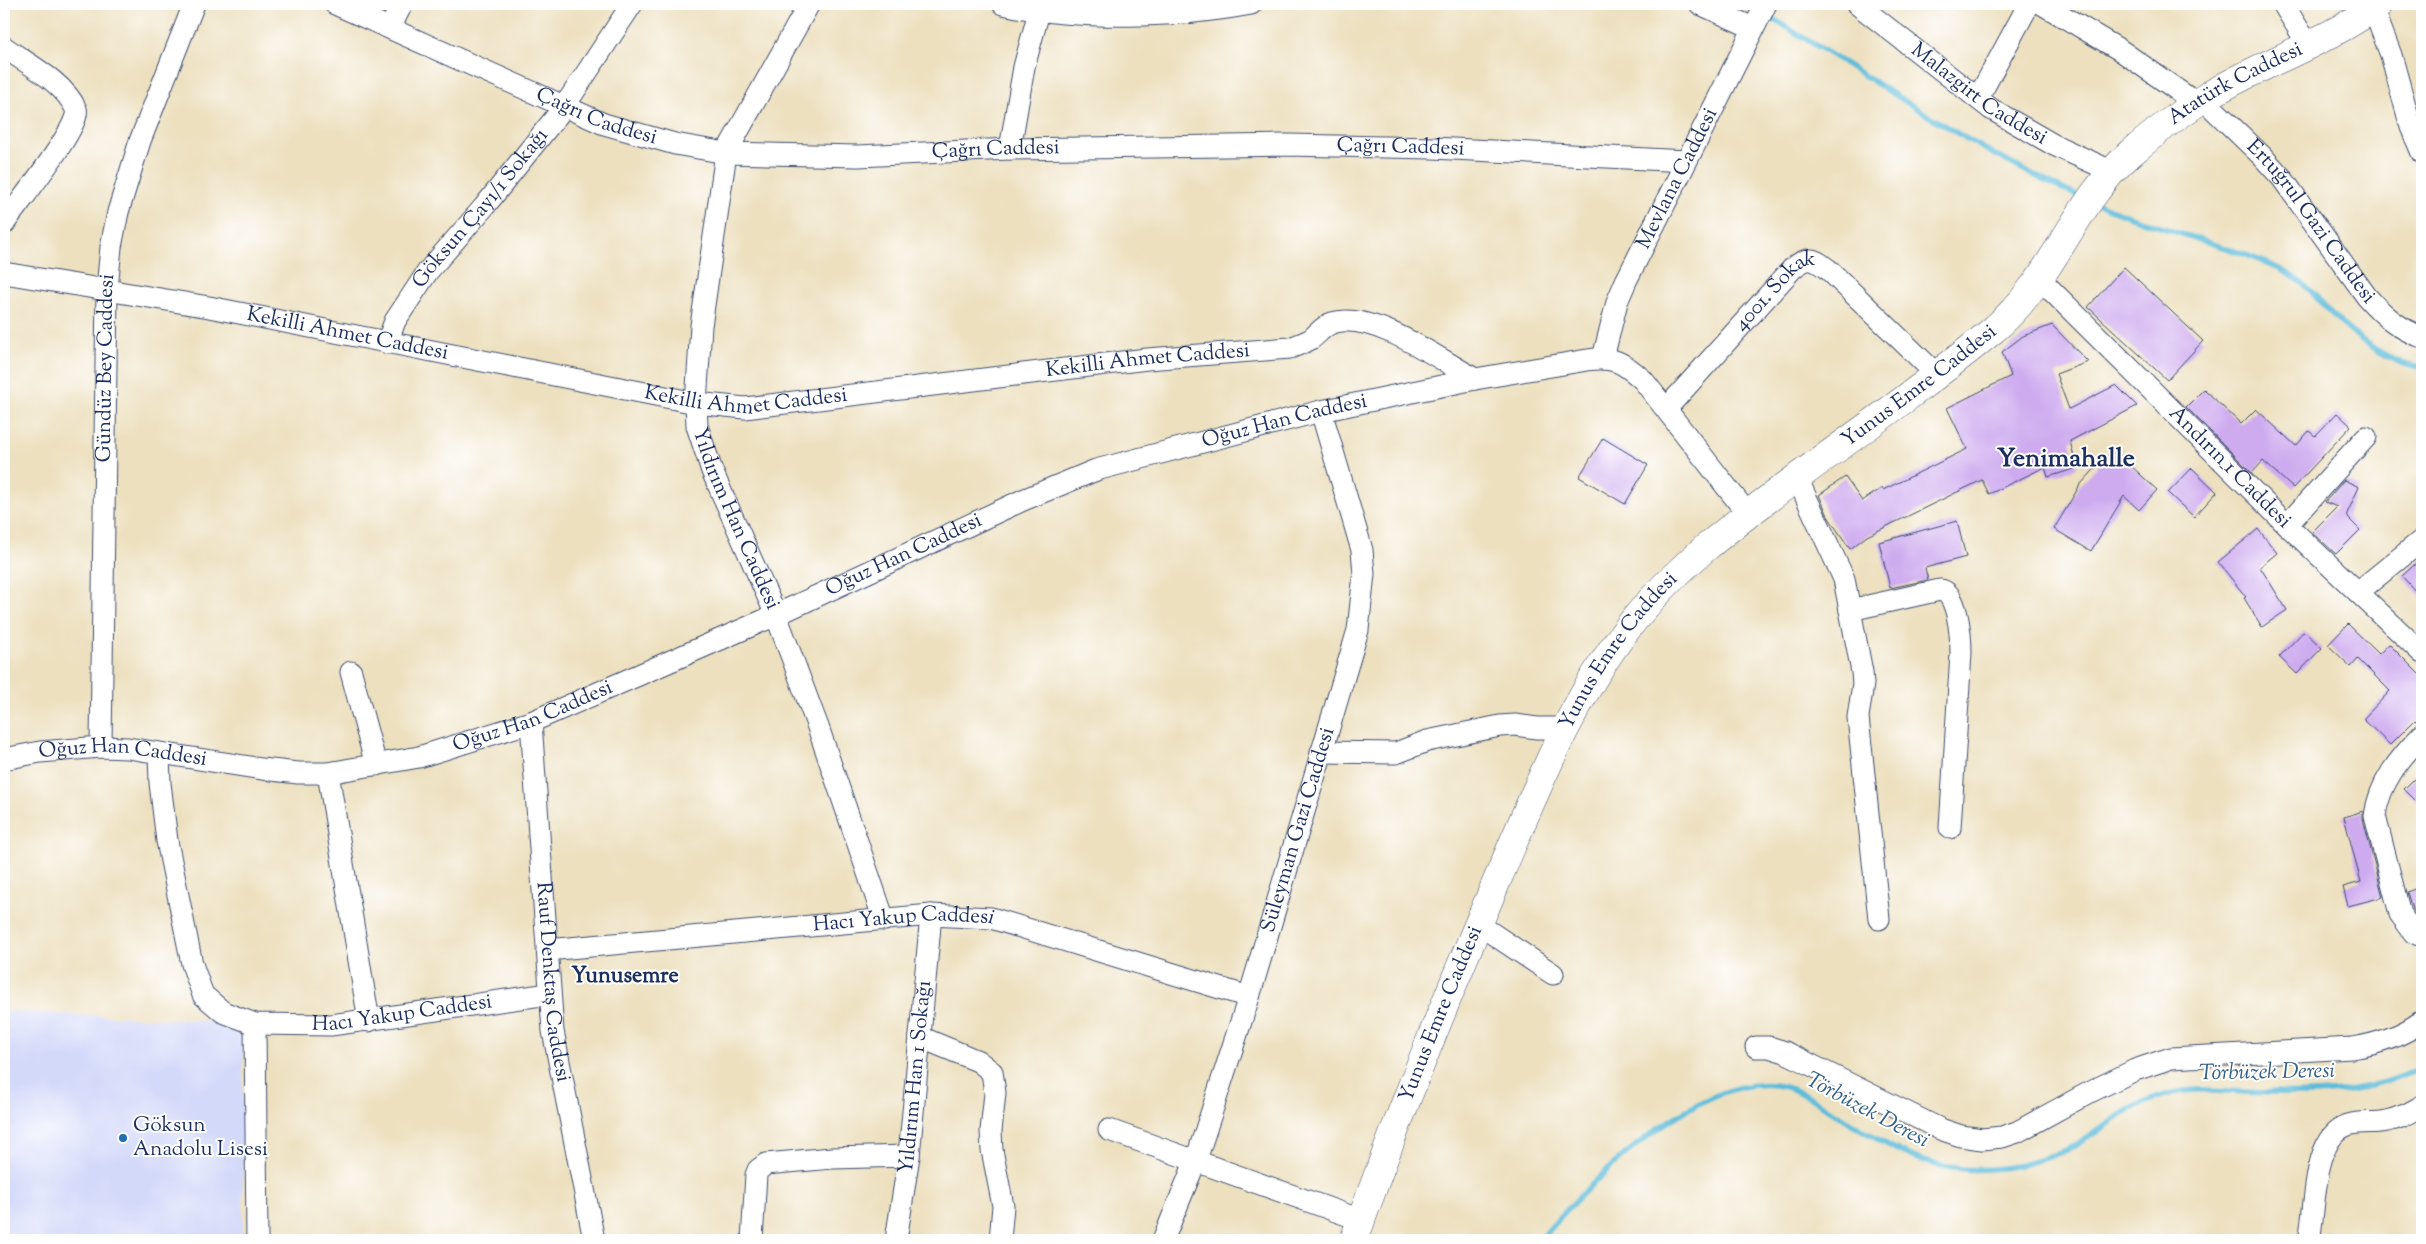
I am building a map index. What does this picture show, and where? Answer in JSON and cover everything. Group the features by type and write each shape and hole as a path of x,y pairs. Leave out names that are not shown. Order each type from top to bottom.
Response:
{"main road":[{"name":"Atatürk Caddesi","path":"2084,212 2107,176 2166,124 2199,101 2309,46 2376,6"},
{"name":"Yunus Emre Caddesi","path":"1358,1230 1422,1057 1478,924 1539,784 1566,728 1607,657 1635,619 1682,569 1747,513 1797,478 1999,325 2041,280 2084,212"}],"street":[{"name":"Gündüz Bey Caddesi","path":"101,747 107,289 118,212 140,141 194,4"},
{"name":"Çağrı Caddesi","path":"335,4 604,124 638,135 726,153 858,156 1010,149 1296,145 1433,148 1686,162"},
{"path":"390,28 402,4"},
{"name":"Göksun Çayı/1 Sokağı","path":"388,344 396,321 428,271 484,207 564,107 632,4"},
{"name":"Yıldırım Han Caddesi","path":"809,4 726,153 701,326 696,403 697,426 712,471 776,616 818,727 884,920"},
{"path":"1004,4 1170,14 1251,4"},
{"path":"1700,4 1759,17"},
{"name":"Malazgirt Caddesi","path":"1857,4 1978,98 2019,127 2107,176"},
{"path":"1978,98 2029,4"},
{"name":"Ertuğrul Gazi Caddesi","path":"2042,4 2120,50 2199,101 2282,178 2367,297 2382,313 2397,325 2422,337"},
{"path":"2283,4 2309,46"},
{"path":"2376,6 2410,127 2422,153"},
{"path":"1010,149 1024,67 1040,7"},
{"name":"Mevlana Caddesi","path":"1603,358 1617,302 1759,17"},
{"path":"4,47 61,88 76,110 77,116 60,147 4,224"},
{"name":"4001. Sokak","path":"1667,408 1802,260 1810,259 1818,262 1830,271 1936,374"},
{"name":"Kekilli Ahmet Caddesi","path":"4,273 209,307 388,344 696,403 746,408 1147,359 1290,348 1303,344 1331,323 1342,321 1367,324 1388,330 1474,379"},
{"name":"Andırın_1 Caddesi","path":"2041,280 2287,525 2422,653"},
{"name":"Oğuz Han Caddesi","path":"4,759 40,752 101,747 159,753 262,769 298,773 328,773 419,757 530,722 776,616 1023,500 1096,470 1321,411 1474,379 1603,358 1628,366 1667,408 1747,513"},
{"name":"Süleyman Gazi Caddesi","path":"1164,1240 1196,1160 1249,996 1291,862 1358,630 1364,574 1354,520 1321,411"},
{"path":"2287,525 2366,437"},
{"path":"1797,478 1836,559 1844,580 1862,672 1863,684 1858,717 1878,919"},
{"path":"2358,592 2422,540"},
{"path":"1850,610 1940,590 1946,591 1949,595 1959,624 1961,652 1950,828"},
{"path":"351,672 376,765"},
{"name":"Rauf Denktaş Caddesi","path":"530,722 549,994 558,1060 594,1240"},
{"path":"1322,752 1396,753 1427,741 1500,726 1566,728"},
{"path":"2422,735 2408,749 2386,780 2376,805 2375,816 2400,914 2414,933 2422,936"},
{"path":"159,753 160,783 167,841 198,985 203,995 218,1008 255,1024 257,1240"},
{"path":"328,773 369,1021"},
{"name":"Hacı Yakup Caddesi","path":"546,950 932,915 992,918 1249,996"},
{"name":"Yıldırım Han 1 Sokağı","path":"896,1240 909,1156 932,915"},
{"path":"1478,924 1553,974"},
{"name":"Hacı Yakup Caddesi","path":"255,1024 331,1025 549,994"},
{"path":"1756,1047 1769,1047 1785,1052 1940,1129 1961,1136 1982,1139 2002,1137 2017,1132 2090,1092 2152,1063 2193,1056 2352,1048 2375,1044 2392,1038 2422,1021"},
{"path":"920,1038 978,1061 992,1072 995,1093 991,1131 992,1150 1003,1206 1000,1240"},
{"path":"2309,1240 2321,1158 2330,1139 2348,1125 2387,1122 2407,1115 2422,1106"},
{"path":"1109,1130 1196,1160 1358,1230"},
{"path":"752,1240 756,1175 761,1167 766,1164 832,1158 909,1156"}],"shaded area":[{"name":"Göksun Anadolu Lisesi","path":"4,1011 227,1022 243,1038 243,1240 37,1240 4,1237"}],"building":[{"path":"2124,267 2203,341 2167,380 2088,307"},
{"path":"2052,325 2088,362 2056,374 2069,409 2116,385 2137,406 2070,441 2077,468 2048,477 2045,467 1989,494 1982,480 1867,536 1850,549 1829,518 1819,495 1845,477 1862,501 1882,488 1883,490 1967,449 1947,408 2011,376 2002,352 2023,336"},
{"path":"2204,389 2241,424 2256,409 2296,446 2309,431 2315,436 2337,413 2351,426 2293,488 2263,461 2252,473 2186,407"},
{"path":"1603,438 1648,465 1625,504 1579,477"},
{"path":"2113,449 2157,490 2139,510 2124,496 2091,551 2054,529 2080,485"},
{"path":"2192,468 2217,492 2194,517 2168,493"},
{"path":"2344,480 2359,487 2346,516 2360,530 2336,554 2312,532 2337,507 2325,502"},
{"path":"1957,521 1966,557 1925,568 1928,580 1890,588 1879,542"},
{"path":"2258,529 2277,553 2260,567 2287,610 2262,627 2244,598 2246,597 2218,562"},
{"path":"2422,558 2422,599 2402,576"},
{"path":"2348,624 2379,654 2389,644 2422,677 2422,723 2418,723 2415,720 2390,745 2363,719 2390,691 2358,659 2351,667 2328,645"},
{"path":"2304,631 2322,648 2297,674 2279,657"},
{"path":"2422,771 2422,807 2404,789"},
{"path":"2363,811 2363,819 2383,897 2348,906 2343,887 2361,882 2344,817"},
{"path":"2422,886 2422,923 2412,909 2407,892"}],"waterway":[{"path":"1747,4 1954,131 2039,178 2083,198"},
{"path":"2096,203 2151,224 2242,253 2276,267 2303,284 2340,322 2362,340 2399,362 2422,368"},
{"name":"Törbüzek Deresi","path":"1540,1240 1590,1186 1623,1156 1659,1128 1696,1105 1734,1089 1770,1085 1803,1094 1879,1140 1919,1159 1962,1169 1995,1169 2028,1163 2060,1153 2089,1137 2134,1107 2176,1092 2205,1090 2289,1093 2335,1092 2380,1084 2402,1077 2422,1067"}],"place":[{"name":"Göksun Anadolu Lisesi","path":"123,1138"}],"district":[{"name":"Yenimahalle","path":"2066,459"},
{"name":"Yunusemre","path":"625,977"}]}
